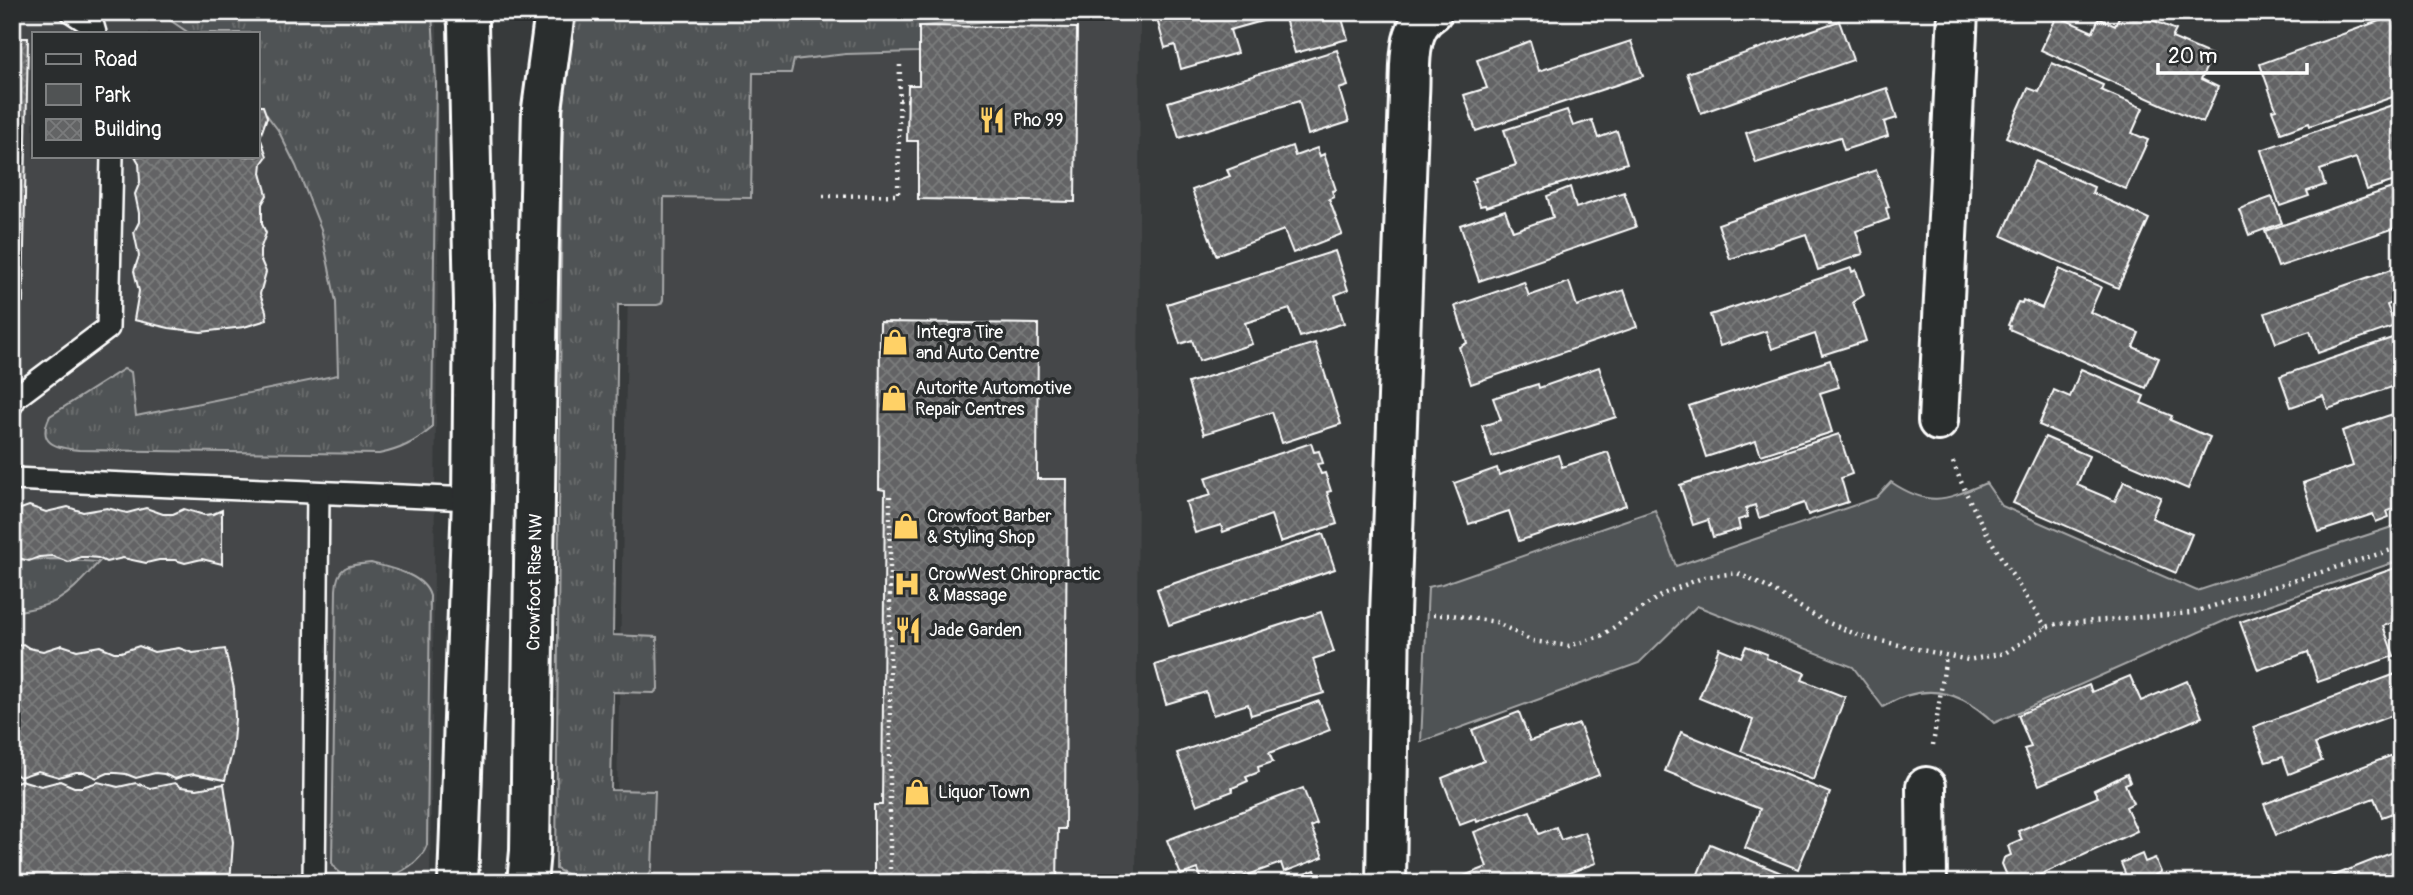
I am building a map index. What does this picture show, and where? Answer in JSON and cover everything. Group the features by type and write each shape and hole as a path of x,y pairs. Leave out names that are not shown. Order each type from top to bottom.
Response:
{"main road":[{"path":"458,883 472,499 474,282 466,12"},
{"name":"Crowfoot Rise NW","path":"527,883 542,109 555,12"},
{"path":"1386,883 1390,615 1413,38 1426,15 1432,12"},
{"path":"1938,421 1958,12"},
{"path":"1926,787 1927,883"}],"lane":[{"path":"72,12 93,26 95,32"},
{"path":"12,404 16,397 108,328 112,158"},
{"path":"12,479 472,499"},
{"path":"313,883 318,493"}],"path":[{"path":"823,195 898,195 900,63"},
{"path":"899,100 909,100"},
{"path":"1938,421 1967,498 1988,537 2046,627"},
{"path":"890,496 890,883"},
{"path":"1390,615 1452,615 1496,622 1532,641 1569,646 1601,636 1663,594 1704,577 1737,573 1824,621 1863,638 1968,660 2005,653 2046,627 2057,624 2191,613 2401,547"},
{"path":"1926,787 1946,656"}],"shaded area":[{"path":"12,12 434,12 437,29 439,186 430,883 12,883"},
{"path":"677,12 1140,12 1136,883 615,883 634,18"}],"green space":[{"path":"158,12 432,12 436,84 432,428 413,441 379,454 79,450 56,446 47,439 46,425 50,416 124,369 131,372 136,416 338,375 336,302 321,229 296,166 278,130 259,105 259,32 188,32"},
{"path":"579,12 1009,12 1009,20 920,26 919,52 846,54 794,60 791,73 753,73 751,198 664,197 663,300 657,305 618,305 613,635 657,637 658,689 654,693 613,692 611,790 655,791 652,868 646,883 585,883 556,869 563,124 567,67"},
{"path":"1891,482 1917,496 1938,499 1986,483 2002,506 2197,591 2401,524 2401,560 2233,617 1994,723 1968,703 1942,693 1913,694 1883,707 1853,667 1697,606 1639,663 1421,742 1428,587 1655,510 1676,566 1876,498"},
{"path":"12,560 99,562 62,598 42,606 12,612"},
{"path":"371,563 414,577 427,588 430,596 427,845 420,857 410,866 396,874 366,880 340,873 332,863 336,590 341,571"}],"building":[{"path":"1155,12 1340,12 1348,39 1295,53 1284,15 1230,30 1237,53 1181,69 1175,45 1165,48"},
{"path":"2121,12 2134,12 2176,30 2172,38 2212,55 2201,79 2218,87 2203,123 2041,50 2057,16 2093,32 2099,18 2115,26"},
{"path":"2401,13 2401,94 2310,126 2309,123 2281,133 2272,110 2276,109 2260,64"},
{"path":"1839,21 1853,60 1701,113 1687,73"},
{"name":"Pho 99","path":"919,26 1077,28 1075,202 918,199 918,141 907,141 908,85 919,85"},
{"path":"12,38 28,38 23,302 12,309"},
{"path":"1530,41 1539,71 1631,41 1643,76 1476,131 1464,95 1487,88 1477,60"},
{"path":"1337,50 1348,86 1339,89 1349,122 1308,135 1299,101 1179,138 1168,102"},
{"path":"2052,63 2103,85 2101,90 2143,108 2132,133 2148,140 2126,189 2006,137 2028,88 2039,92"},
{"path":"1887,88 1897,118 1884,122 1888,136 1844,150 1840,137 1756,163 1746,133"},
{"path":"2401,102 2401,179 2367,190 2356,158 2320,170 2325,185 2307,191 2309,196 2280,206 2261,150"},
{"path":"259,106 263,106 267,117 260,137 267,156 262,163 261,173 267,195 262,204 262,224 266,233 260,258 266,272 260,294 267,320 244,327 201,332 134,320 139,291 134,271 139,256 134,232 139,222 135,194 140,182 136,158 259,158"},
{"path":"1567,110 1573,126 1592,120 1598,138 1617,131 1627,163 1486,207 1480,206 1472,182 1476,181 1475,178 1516,165 1504,130"},
{"path":"1292,146 1295,156 1317,148 1320,156 1324,154 1336,190 1332,191 1334,197 1329,199 1342,234 1293,253 1284,230 1216,255 1192,190 1230,176 1227,170"},
{"path":"2035,161 2094,187 2092,193 2149,219 2118,288 2002,236"},
{"path":"1876,170 1889,207 1886,208 1889,219 1856,231 1863,254 1818,270 1806,234 1730,259 1718,224"},
{"path":"2401,185 2401,226 2278,267 2265,231"},
{"path":"1570,187 1576,208 1624,192 1636,227 1479,281 1460,225 1505,210 1513,231 1553,217 1547,196"},
{"path":"2272,197 2282,223 2249,235 2239,209"},
{"path":"1335,251 1348,290 1335,295 1344,323 1300,337 1290,309 1245,323 1252,344 1199,361 1192,340 1180,344 1167,304"},
{"path":"2401,266 2401,300 2387,305 2395,326 2318,353 2310,331 2276,343 2265,313"},
{"path":"1851,268 1852,272 1856,270 1864,295 1853,302 1866,341 1822,355 1815,334 1772,349 1766,331 1720,346 1710,315"},
{"path":"2059,269 2101,287 2090,312 2139,333 2133,347 2159,358 2146,388 2009,329 2008,325 2018,302 2022,303 2023,300 2042,308"},
{"path":"1524,282 1529,296 1569,282 1577,306 1624,290 1637,327 1471,384 1459,347 1467,343 1455,306"},
{"path":"880,322 1038,324 1037,479 1067,479 1065,829 1058,829 1057,883 874,883 874,805 882,805 885,490 879,489"},
{"path":"2401,335 2401,369 2396,370 2401,384 2328,409 2323,396 2291,407 2280,376"},
{"path":"1315,343 1341,424 1282,443 1272,412 1204,434 1188,383"},
{"path":"1830,360 1839,387 1820,393 1832,432 1761,455 1756,441 1706,457 1689,406"},
{"path":"1599,367 1616,417 1492,457 1482,426 1501,420 1493,398 1538,384 1539,388"},
{"path":"2081,369 2144,396 2141,403 2172,416 2170,420 2210,437 2188,489 2039,425 2054,390 2070,397"},
{"path":"2396,413 2401,426 2401,506 2387,511 2389,517 2376,522 2373,514 2319,532 2303,483 2353,466 2342,431"},
{"path":"1839,434 1852,474 1841,478 1848,502 1808,515 1804,503 1759,518 1755,505 1746,508 1748,517 1738,520 1740,529 1713,537 1708,520 1693,525 1680,485"},
{"path":"2045,437 2089,456 2077,485 2115,501 2124,481 2161,497 2152,518 2192,534 2176,573 2013,503"},
{"path":"1311,443 1314,452 1319,451 1323,463 1317,464 1321,474 1325,473 1331,491 1327,492 1337,524 1280,542 1271,515 1223,532 1221,525 1195,533 1186,502 1211,495 1205,478"},
{"path":"1608,452 1626,505 1519,541 1509,511 1469,524 1454,483 1497,468 1499,475 1558,455 1562,467"},
{"path":"29,506 46,512 68,507 83,512 107,508 127,513 146,508 163,514 173,514 184,509 204,515 222,510 222,564 202,559 185,563 159,560 146,563 123,558 106,562 88,557 68,562 53,556 29,561 12,556 12,512"},
{"path":"1323,534 1335,569 1169,625 1157,589"},
{"path":"2401,566 2401,620 2383,626 2394,656 2318,682 2308,652 2258,670 2240,622"},
{"path":"1321,612 1334,652 1313,659 1324,693 1251,715 1248,704 1213,715 1206,692 1166,704 1155,665"},
{"path":"23,644 43,651 62,645 77,650 100,646 114,652 139,646 154,652 179,648 193,653 225,649 234,689 235,719 232,753 225,780 194,774 175,779 155,773 136,778 126,774 108,773 97,778 84,772 59,777 38,771 20,777 12,772 12,648"},
{"path":"1746,646 1767,654 1766,658 1805,673 1802,680 1845,697 1813,780 1741,751 1753,720 1699,698 1719,648 1741,657"},
{"path":"2401,672 2401,712 2315,744 2322,761 2289,774 2283,757 2266,762 2253,727"},
{"path":"2130,676 2141,701 2187,681 2202,717 2039,785 2024,749 2031,747 2018,715 2089,685 2092,692"},
{"path":"1319,701 1330,730 1269,753 1273,762 1258,767 1259,772 1246,777 1248,781 1232,788 1233,791 1197,805 1177,753"},
{"path":"1519,712 1530,741 1579,724 1599,775 1477,822 1476,819 1460,825 1442,778 1484,761 1472,730"},
{"path":"1681,732 1830,793 1798,869 1745,848 1760,809 1665,771"},
{"path":"2401,752 2401,810 2382,817 2374,798 2276,835 2264,804"},
{"path":"2127,774 2130,782 2125,784 2133,803 2126,807 2137,831 2022,883 2010,883 2002,864 2004,858 2011,855 2008,846 2022,840 2018,831 2098,797 2094,790"},
{"path":"21,780 41,786 60,781 74,787 98,782 118,787 136,783 150,788 175,783 181,787 197,789 224,784 233,842 230,883 12,883 12,784"},
{"path":"1303,788 1317,824 1311,827 1323,857 1284,872 1281,863 1237,879 1235,876 1217,883 1203,883 1198,869 1181,875 1167,840"},
{"path":"1530,811 1539,834 1556,827 1561,840 1585,832 1596,863 1542,883 1446,883 1487,867 1474,832"},
{"path":"1710,844 1806,883 1706,883 1696,879"},
{"path":"2396,851 2401,865 2401,883 2315,883"},
{"path":"2142,854 2145,862 2155,858 2161,872 2155,875 2158,883 2129,883 2121,863"},
{"path":"1315,870 1320,883 1282,883"}],"place":[{"name":"Pho 99","path":"992,120"},
{"name":"Integra Tire and Auto Centre","path":"895,342"},
{"name":"Autorite Automotive Repair Centres","path":"894,398"},
{"name":"Crowfoot Barber & Styling Shop","path":"906,526"},
{"name":"CrowWest Chiropractic & Massage","path":"907,584"},
{"name":"Jade Garden","path":"908,630"},
{"name":"Liquor Town","path":"917,792"}]}
